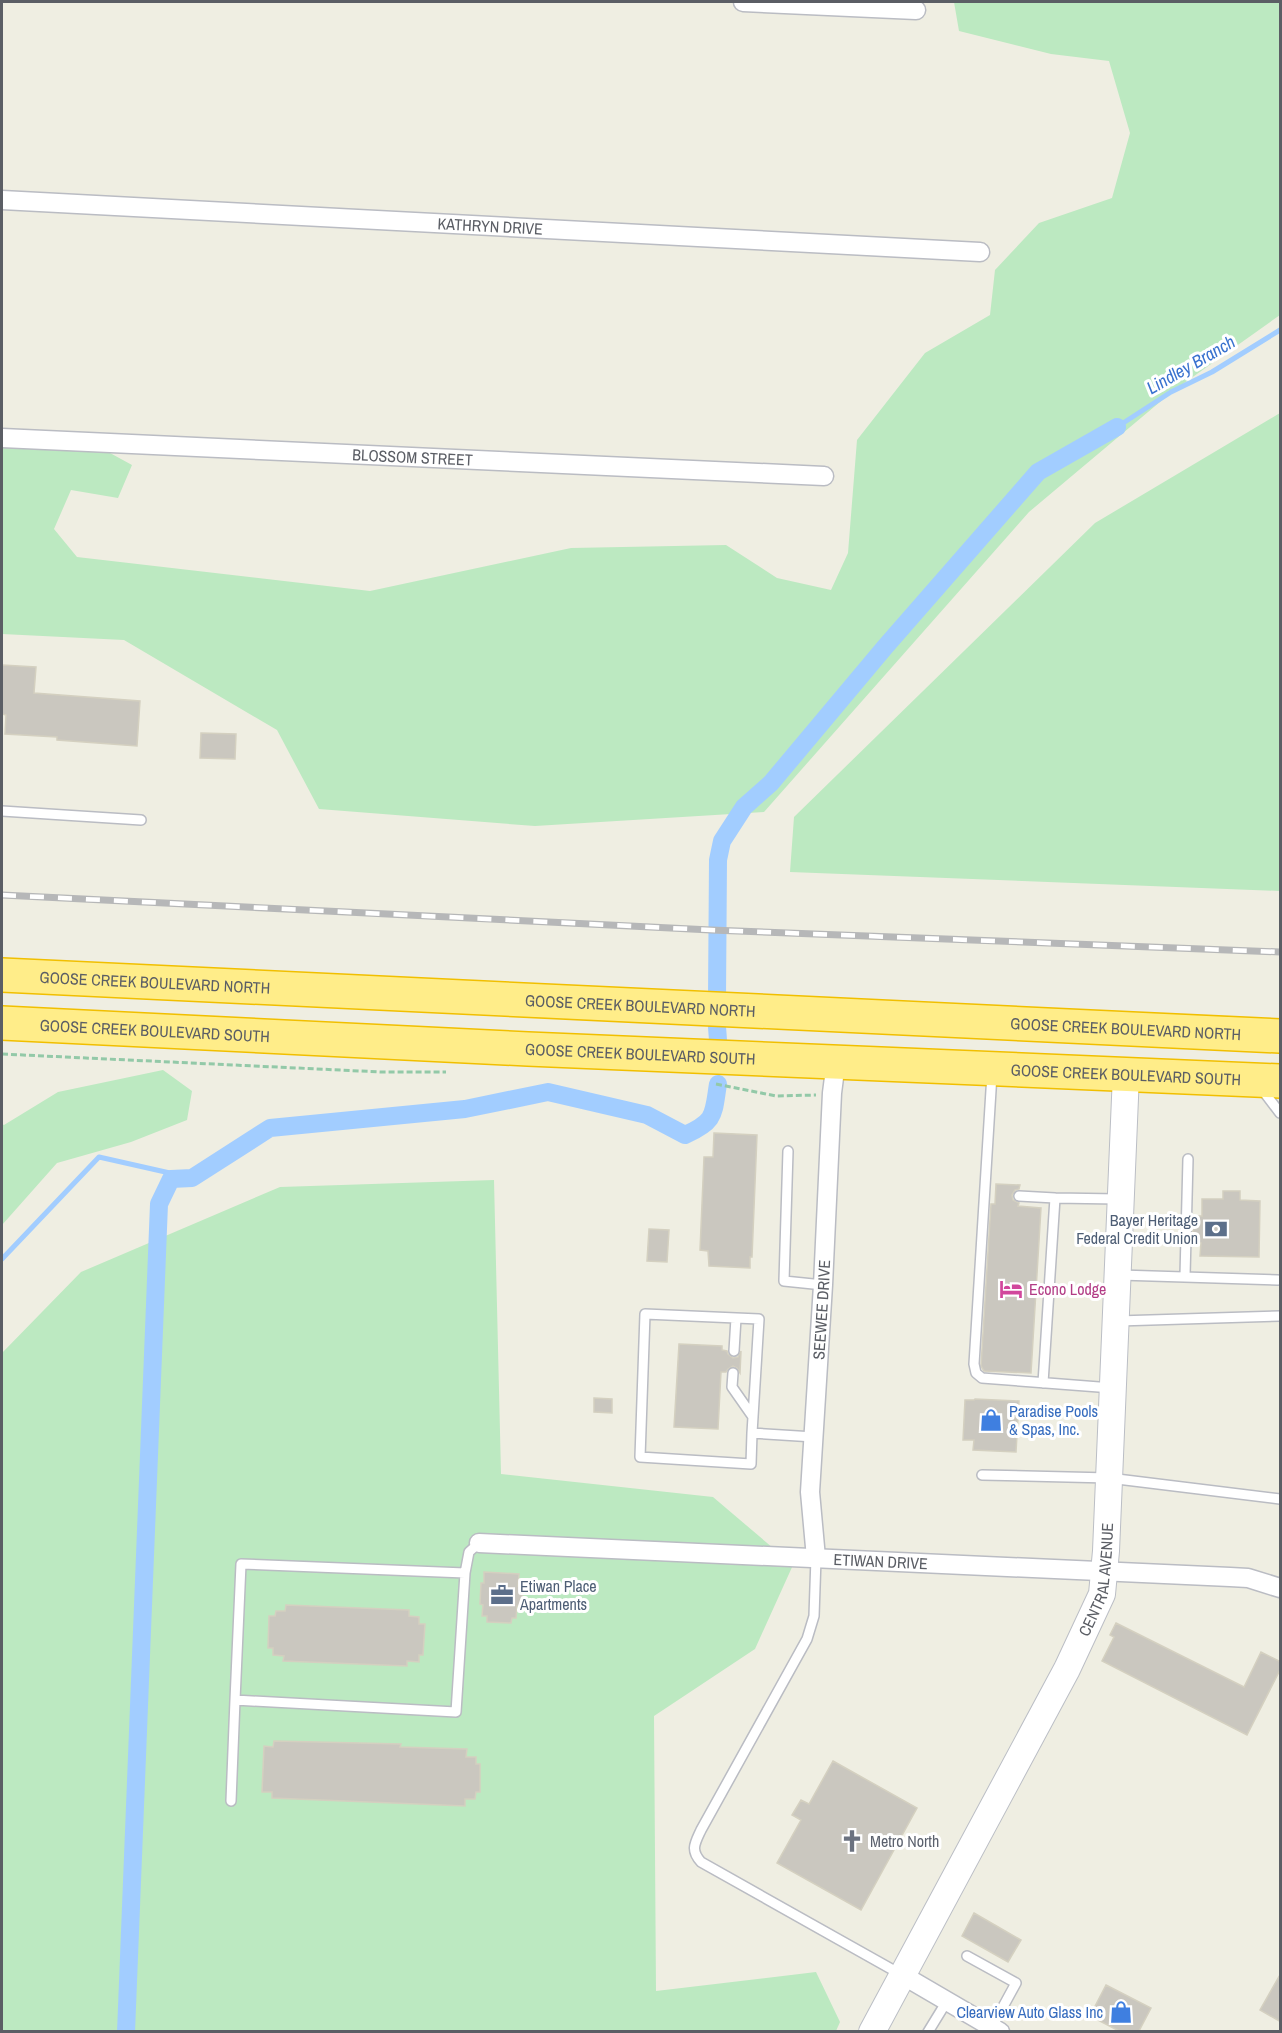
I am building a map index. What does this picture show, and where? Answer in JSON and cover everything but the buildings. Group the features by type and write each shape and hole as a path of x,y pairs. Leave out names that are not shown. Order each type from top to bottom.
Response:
{"highway":[{"name":"GOOSE CREEK BOULEVARD NORTH","path":"2,975 1281,1036"},
{"name":"GOOSE CREEK BOULEVARD SOUTH","path":"2,1023 834,1077 993,1068 1267,1080"},
{"path":"1034,1024 1096,1042 1116,1060 1126,1074 1140,1061 1162,1048 1190,1042 1214,1032"}],"street":[{"path":"743,2 916,10"},
{"name":"KATHRYN DRIVE","path":"2,200 980,252"},
{"name":"BLOSSOM STREET","path":"2,438 824,476"},
{"name":"CENTRAL AVENUE","path":"872,2031 904,1976 1067,1669 1102,1594 1105,1570 1126,1074"},
{"name":"SEEWEE DRIVE","path":"816,1558 810,1492 824,1285 834,1077"},
{"name":"ETIWAN DRIVE","path":"479,1543 1248,1578 1281,1588"},
{"path":"904,1976 986,2027"}],"lane":[{"path":"2,811 141,820"},
{"path":"993,1068 974,1364 976,1373 982,1378 1113,1388"},
{"path":"1267,1080 1273,1101 1281,1113"},
{"path":"788,1151 784,1281 824,1285"},
{"path":"1185,1276 1188,1159"},
{"path":"985,1194 996,1195"},
{"path":"1019,1196 1121,1199"},
{"path":"1043,1383 1055,1198"},
{"path":"1118,1275 1278,1280"},
{"path":"645,1314 759,1319 753,1417 750,1464 640,1457 645,1314"},
{"path":"1116,1321 1281,1316"},
{"path":"734,1351 736,1318"},
{"path":"733,1372 732,1387 753,1417"},
{"path":"752,1434 814,1437"},
{"path":"982,1475 1109,1478 1281,1500"},
{"path":"235,1700 456,1712 465,1573 469,1552 479,1543"},
{"path":"816,1558 814,1616 807,1639 701,1830 694,1846 694,1855 701,1862 904,1976"},
{"path":"231,1801 241,1564 465,1573"},
{"path":"967,1956 1016,1983 986,2027"},
{"path":"928,2031 947,2001"}],"path":[{"path":"714,1083 756,1092 805,1097 834,1077"}],"green space":[{"path":"954,2 1280,2 1280,315 1173,391 1029,512 764,812 535,826 319,809 277,730 124,640 2,634 2,443 99,447 132,465 118,498 71,490 54,529 77,557 370,591 571,548 726,545 777,578 831,590 848,553 857,440 925,353 990,315 995,270 1039,223 1112,198 1130,133 1109,61 1051,54 959,31"},
{"path":"1280,413 1280,891 790,872 794,817 1095,523"},
{"path":"163,1070 192,1091 187,1120 131,1142 57,1163 2,1225 2,1124 4,1125 58,1092"},
{"path":"494,1180 501,1474 713,1497 793,1565 755,1649 654,1716 656,1991 816,1972 840,2022 836,2031 2,2031 2,1353 81,1272 280,1187"}],"waterway":[{"name":"Lindley Branch","path":"1117,427 1171,392 1212,372 1280,330"},
{"path":"717,997 718,860 722,841 744,807 771,783 885,647 1038,472 1117,427"},
{"path":"717,1027 718,1040"},
{"path":"126,2032 159,1204 171,1179 192,1178 270,1128 465,1109 548,1092 647,1115 685,1135 708,1121 714,1110 718,1084"},
{"path":"2,1259 99,1157 192,1178"}],"railway":[{"path":"2,895 711,930 1280,952"}],"place":[{"name":"Bayer Heritage Federal Credit Union","path":"1216,1229"},
{"name":"Econo Lodge","path":"1011,1289"},
{"name":"Paradise Pools & Spas, Inc.","path":"991,1420"},
{"name":"Etiwan Place Apartments","path":"502,1595"},
{"name":"Metro North","path":"852,1841"},
{"name":"Clearview Auto Glass Inc","path":"1121,2012"}]}
